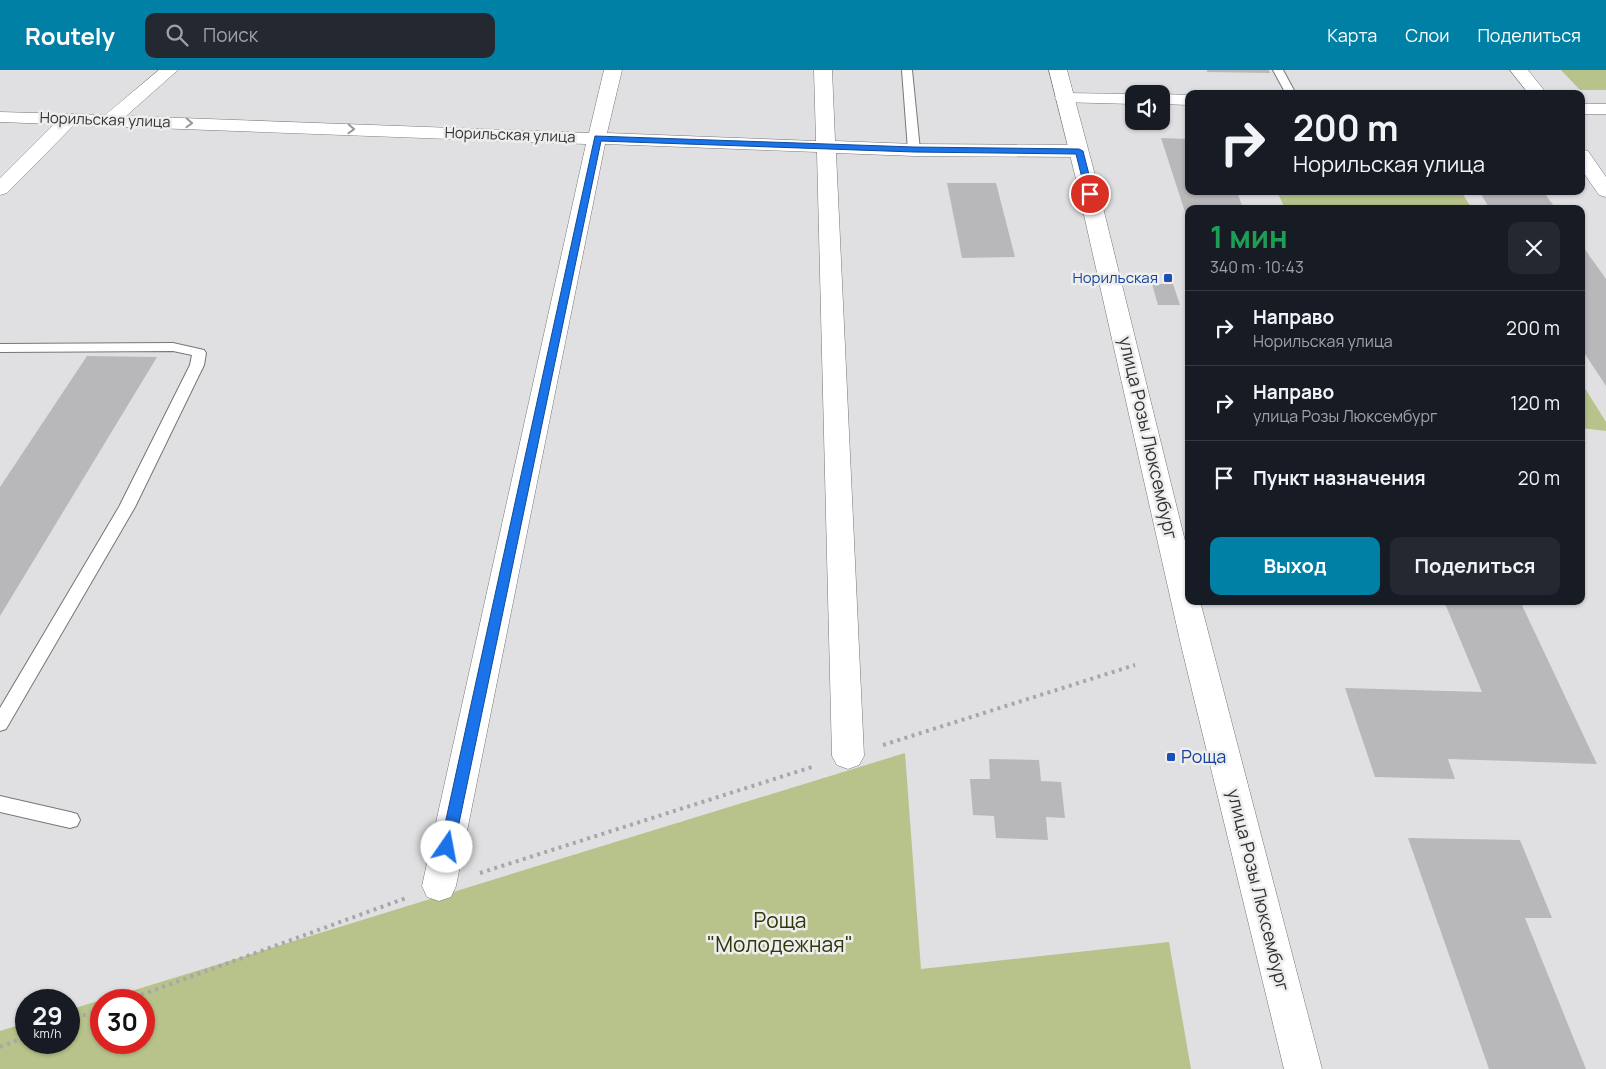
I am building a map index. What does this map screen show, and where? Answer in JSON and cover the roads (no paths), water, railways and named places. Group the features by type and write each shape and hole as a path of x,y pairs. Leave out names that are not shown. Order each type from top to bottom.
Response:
{"street":[{"path":"110,120 169,70"},
{"path":"439,886 613,70"},
{"path":"823,70 848,756"},
{"name":"улица Розы Люксембург","path":"1058,70 1185,599"},
{"path":"1519,70 1535,90"},
{"path":"1064,98 1125,99"},
{"path":"1170,99 1185,100"},
{"path":"1585,109 1606,109"},
{"name":"Норильская улица","path":"0,116 914,150 1079,151"},
{"path":"0,189 70,119"},
{"path":"1585,161 1604,187"},
{"name":"улица Розы Люксембург","path":"1187,605 1303,1069"}],"lane":[{"path":"907,70 914,150"},
{"path":"1278,70 1289,90"},
{"path":"0,348 173,347 199,353 197,365 127,508 0,724"},
{"path":"0,804 70,820"}],"place":[{"name":"Норильская","path":"1168,278"},
{"name":"Роща","path":"1171,757"}],"park label":[{"name":"Роща \"Молодежная\"","path":"780,933"}]}
